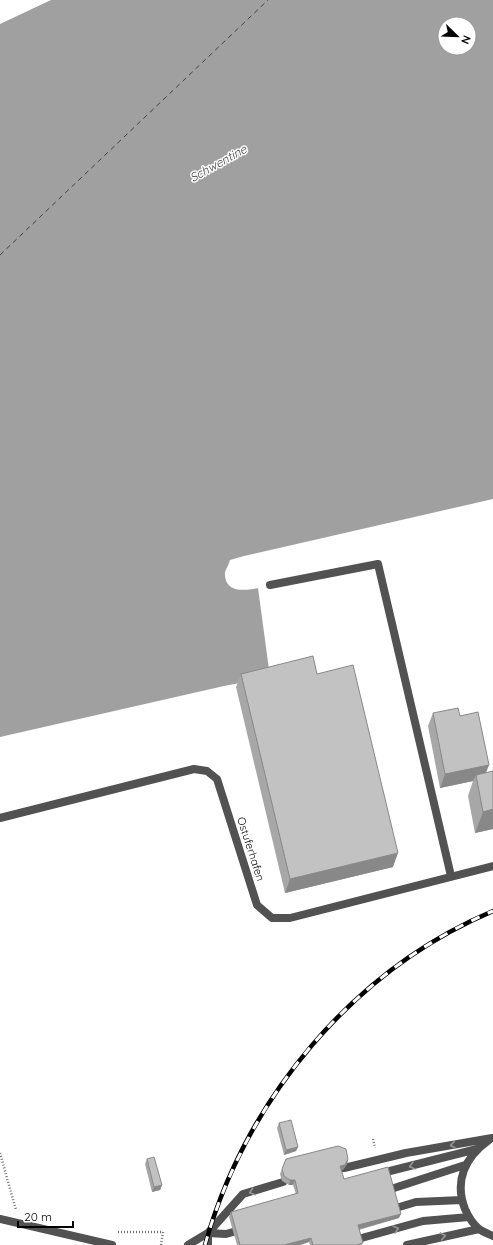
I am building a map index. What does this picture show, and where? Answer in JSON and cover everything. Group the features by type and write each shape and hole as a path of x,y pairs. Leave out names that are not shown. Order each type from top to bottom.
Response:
{"street":[{"path":"270,585 378,564 451,876"},
{"name":"Ostuferhafen","path":"0,818 194,769 207,771 217,780 257,904 272,918 290,918 493,866"},
{"path":"492,1138 477,1149 465,1165 461,1183 462,1200 469,1217 479,1229 493,1236"},
{"path":"344,1168 406,1153 492,1138"},
{"path":"386,1172 477,1149"},
{"path":"391,1189 465,1165"},
{"path":"188,1245 208,1233 243,1194 283,1182"},
{"path":"396,1208 416,1202 462,1200"},
{"path":"227,1213 243,1209"},
{"path":"358,1239 423,1221 469,1217"},
{"path":"0,1218 112,1245"},
{"path":"407,1245 479,1229"},
{"path":"208,1233 226,1234 233,1232"},
{"path":"208,1233 208,1245"}],"path":[{"path":"0,1153 16,1211"},
{"path":"161,1245 163,1232"}],"water":[{"name":"Schwentine","path":"51,0 493,0 493,499 230,560 225,572 228,584 231,587 241,590 258,588 270,677 0,737 0,24"}],"building":[{"path":"313,656 317,674 353,665 398,853 290,879 241,674"},
{"path":"458,708 460,716 478,712 489,765 445,774 433,713"},
{"path":"493,771 493,809 483,812 476,775"},
{"path":"291,1120 298,1147 286,1150 279,1123"},
{"path":"338,1146 346,1149 348,1159 345,1165 340,1166 344,1179 388,1167 401,1214 358,1225 363,1243 357,1245 313,1245 311,1238 284,1245 240,1245 231,1212 298,1193 295,1180 290,1180 284,1176 282,1169 286,1159"},
{"path":"154,1157 162,1185 154,1187 147,1159"}],"ferry route":[{"path":"0,255 268,0"}],"railway":[{"path":"205,1245 223,1191 248,1140 277,1091 312,1045 351,1004 395,968 442,936 493,911"}]}
